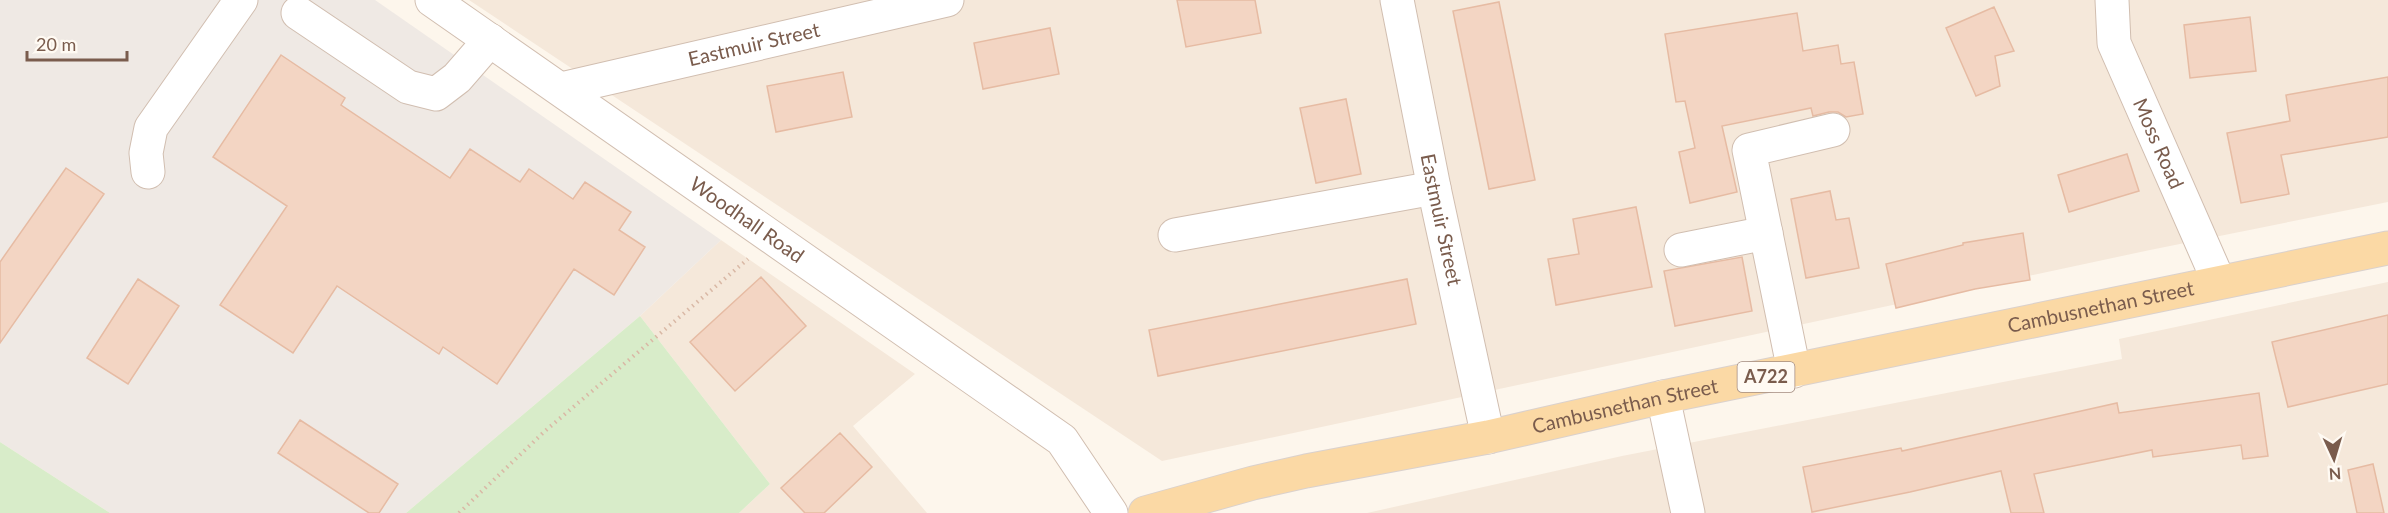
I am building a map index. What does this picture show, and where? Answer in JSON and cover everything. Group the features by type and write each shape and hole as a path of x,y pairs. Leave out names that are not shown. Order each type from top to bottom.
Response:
{"main road":[{"name":"Cambusnethan Street","path":"1145,513 1306,471 1488,437 1663,397 2388,248"}],"street":[{"path":"148,172 146,153 152,128 241,0"},
{"name":"Woodhall Road","path":"432,0 597,113 1062,440 1111,513"},
{"name":"Eastmuir Street","path":"561,88 947,0"},
{"name":"Eastmuir Street","path":"1396,0 1488,437"},
{"name":"Moss Road","path":"2112,0 2114,43 2219,282"},
{"path":"298,13 408,87 436,94 457,78 490,40"},
{"path":"1794,371 1749,150 1833,130"},
{"path":"1176,236 1434,188"},
{"path":"1682,250 1766,233"},
{"path":"1663,397 1688,513"}],"path":[{"path":"459,513 545,431 774,237"}],"shaded area":[{"path":"0,0 375,0 721,240 640,316 406,513 110,513 0,442"},
{"path":"469,0 2388,0 2388,202 2150,250 1162,461"},
{"path":"721,240 915,374 853,426 927,513 739,513 770,484 640,316"},
{"path":"2388,282 2388,513 1367,513 1622,456 2122,359 2119,339"}],"green space":[{"path":"640,316 770,484 739,513 406,513"},
{"path":"0,442 110,513 0,513"}],"building":[{"path":"1177,0 1255,0 1261,33 1186,47"},
{"path":"1499,2 1535,180 1489,189 1453,11"},
{"path":"1994,7 2014,51 1995,56 2000,86 1976,96 1946,28"},
{"path":"1797,13 1803,51 1838,45 1841,64 1854,62 1863,114 1846,117 1838,112 1829,112 1813,116 1811,108 1722,126 1737,192 1690,203 1679,152 1695,148 1685,101 1676,102 1665,34"},
{"path":"2250,17 2256,71 2190,78 2184,25"},
{"path":"1050,28 1059,74 983,89 974,43"},
{"path":"281,55 345,98 341,105 450,178 470,149 520,182 529,169 573,199 585,182 631,212 619,230 645,247 614,295 574,269 497,384 443,347 439,354 337,286 293,353 220,305 287,206 213,157"},
{"path":"843,72 852,117 776,132 767,86"},
{"path":"2388,77 2388,137 2281,155 2289,194 2241,203 2227,133 2290,121 2286,95"},
{"path":"1346,99 1361,174 1316,183 1300,108"},
{"path":"2127,154 2139,191 2069,212 2058,175"},
{"path":"66,168 104,194 0,343 0,262"},
{"path":"1830,191 1836,220 1849,218 1859,268 1806,278 1791,199"},
{"path":"1636,207 1652,287 1556,305 1548,259 1579,254 1573,219"},
{"path":"2023,233 2030,280 1975,289 1896,308 1886,264 1963,245 1963,243"},
{"path":"1742,257 1752,311 1675,326 1664,271"},
{"path":"761,277 806,326 735,391 690,342"},
{"path":"138,279 179,306 128,384 87,358"},
{"path":"1407,279 1416,324 1158,376 1149,330"},
{"path":"2388,315 2388,384 2288,407 2272,342"},
{"path":"2259,393 2268,456 2243,459 2241,445 2153,457 2152,450 2034,474 2044,513 2011,513 2001,471 1812,512 1803,467 1901,448 1902,451 2117,403 2119,413"},
{"path":"300,420 398,484 379,513 369,513 278,453"},
{"path":"840,433 872,467 824,513 805,513 781,488"},
{"path":"2373,464 2384,513 2357,513 2348,470"}]}
